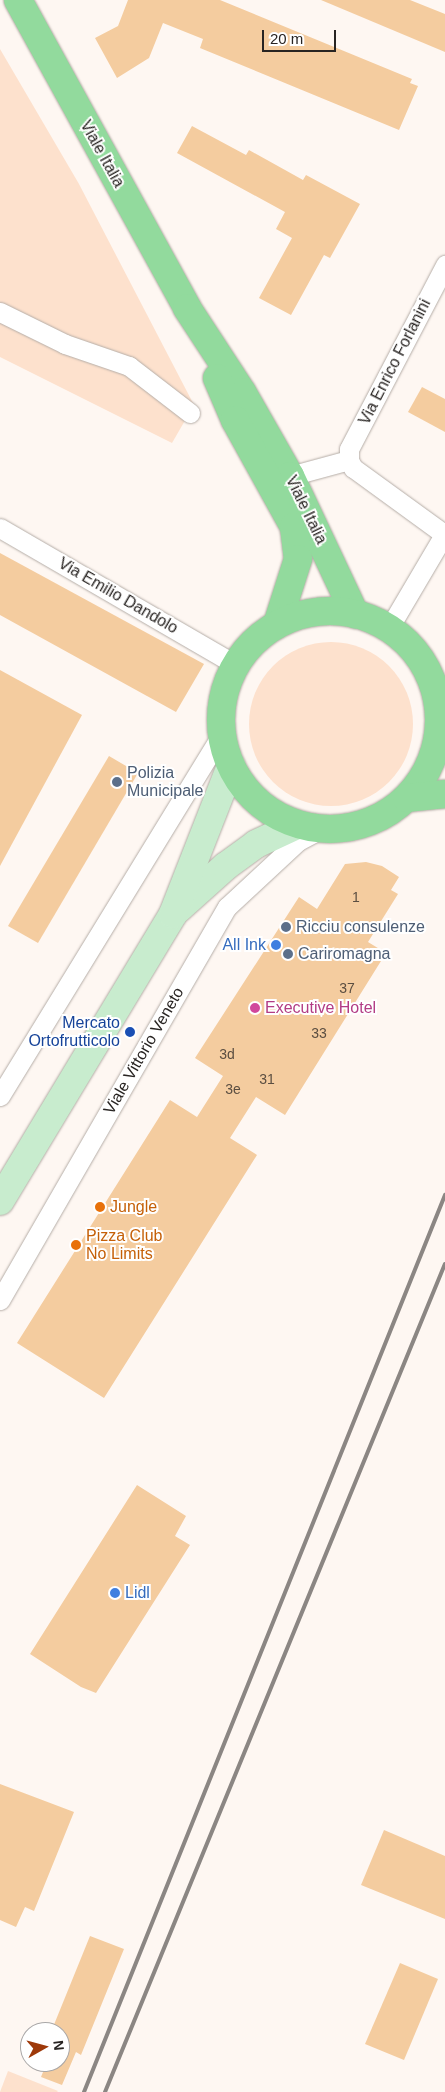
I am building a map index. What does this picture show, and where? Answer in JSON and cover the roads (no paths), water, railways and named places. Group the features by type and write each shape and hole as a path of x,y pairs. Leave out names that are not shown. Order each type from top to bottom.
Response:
{"main road":[{"name":"Viale Italia","path":"18,0 187,308 242,392 290,476 355,614"},
{"name":"Viale Italia","path":"187,308 235,420 294,527 298,559 277,624"},
{"path":"173,914 226,866 256,844 309,827 352,828 381,817 406,798 424,776 435,749 440,697 425,667 410,645 389,628 355,614 328,611 302,615 277,624 254,642 236,665 223,698 222,734 231,766 247,792 270,811 309,827"},
{"path":"0,1201 173,914 231,766"},
{"path":"406,798 445,794"}],"street":[{"name":"Via Enrico Forlanini","path":"349,460 349,450 445,265"},
{"path":"0,312 65,344 129,366 190,413"},
{"path":"290,476 349,460 353,468 444,534 389,628"},
{"name":"Via Emilio Dandolo","path":"0,528 236,665"},
{"path":"0,1096 222,734"},
{"name":"Viale Vittorio Veneto","path":"0,1300 227,908 298,841 309,827"}],"railway":[{"path":"84,2092 445,1195"},
{"path":"105,2092 445,1264"}],"place":[{"name":"Polizia Municipale","path":"117,782"},
{"name":"Ricciu consulenze","path":"286,927"},
{"name":"All Ink","path":"276,945"},
{"name":"Cariromagna","path":"288,954"},
{"name":"Executive Hotel","path":"255,1008"},
{"name":"Mercato Ortofrutticolo","path":"130,1032"},
{"name":"Jungle","path":"100,1207"},
{"name":"Pizza Club No Limits","path":"76,1245"},
{"name":"Lidl","path":"115,1593"}]}
